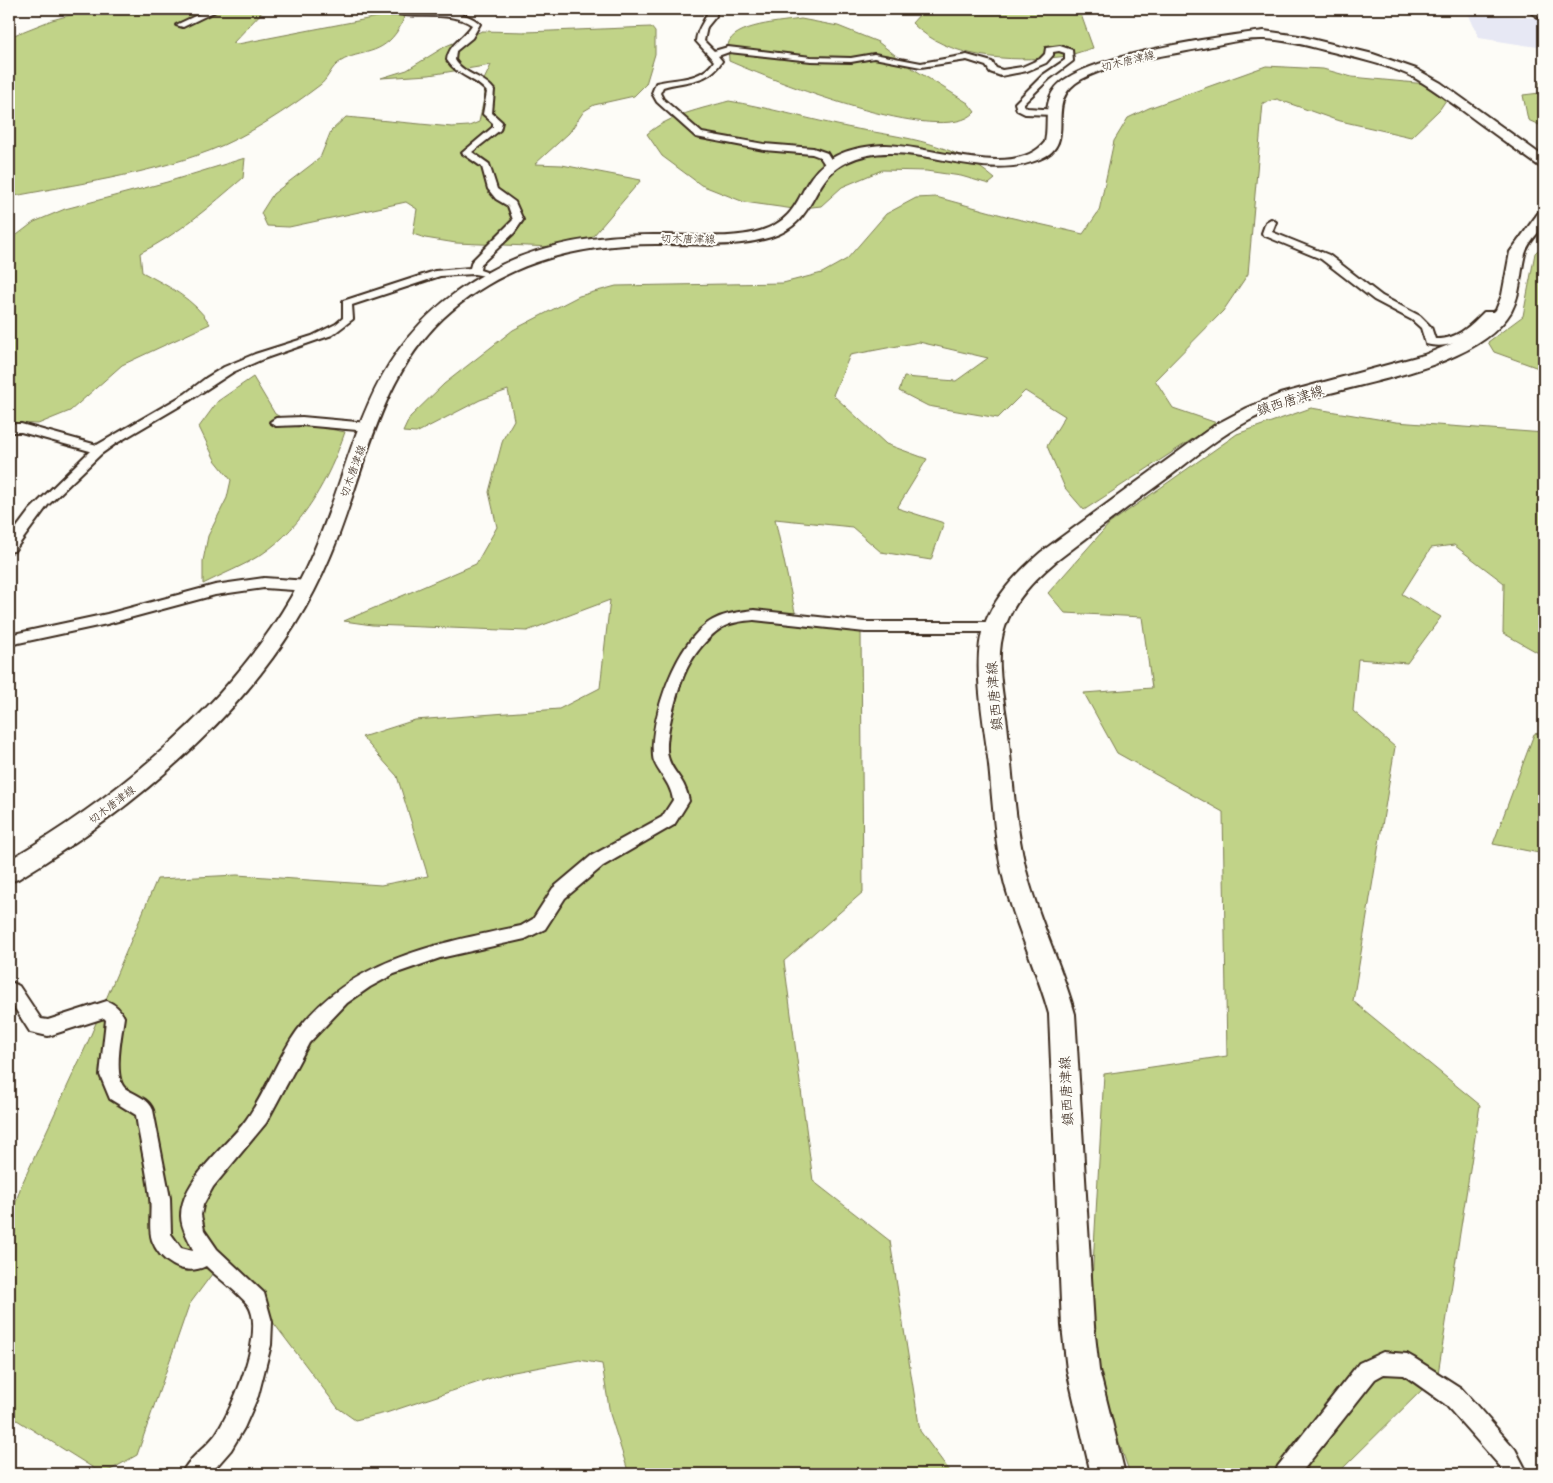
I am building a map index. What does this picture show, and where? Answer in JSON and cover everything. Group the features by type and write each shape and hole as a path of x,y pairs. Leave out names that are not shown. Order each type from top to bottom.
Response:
{"main road":[{"path":"1532,9 1544,18"},
{"name":"切木唐津線","path":"9,872 54,846 110,808 163,765 218,708 267,649 290,618 308,586 328,541 368,427 391,371 413,340 480,273 525,259 593,242 622,239 731,240 774,232 790,224 800,214 819,175 829,164 845,156 867,150 890,149 975,163 1019,161 1034,157 1052,144 1055,136 1057,96 1062,87 1102,66 1120,60 1231,38 1264,35 1279,36 1369,57 1412,72 1436,86 1544,163"},
{"path":"1501,316 1519,250 1544,215"},
{"name":"鎮西唐津線","path":"1108,1474 1083,1370 1079,1335 1062,1014 1054,984 1018,886 1011,855 991,683 990,647 994,628 1004,606 1024,578 1048,557 1221,429 1243,415 1285,398 1404,368 1485,332 1501,316"}],"street":[{"path":"180,25 216,9"},
{"path":"9,548 26,520 51,493 98,449 188,397 210,380 246,361 277,349 301,344 342,325 348,319 348,303 439,273 480,273 476,263 482,255 510,231 518,220 512,204 496,196 492,190 486,166 467,153 497,128 498,122 487,114 491,92 488,86 459,71 450,60 452,50 469,36 476,24 472,20 450,15 390,9"},
{"path":"712,9 712,16 704,22 700,31 700,41 705,48 714,54 718,61 706,77 665,83 656,89 660,100 671,112 699,135 706,138 764,147 813,151 824,155 829,164"},
{"path":"714,54 728,49 810,59 851,60 874,56 921,65 967,58 989,64 993,70 1001,73 1024,69 1042,61 1049,55 1049,50 1060,48 1069,52 1069,61 1046,77 1019,103 1020,108 1025,111 1055,112"},
{"path":"1271,222 1267,232 1325,257 1378,298 1416,318 1426,327 1430,342 1445,343 1460,338 1468,335 1488,314 1501,316"},
{"path":"276,422 302,420 368,427"},
{"path":"9,428 21,428 98,449"},
{"path":"9,640 108,619 215,590 264,583 308,586"},
{"path":"193,1474 201,1469 234,1426 258,1366 263,1335 257,1300 209,1254 192,1229 191,1213 199,1190 252,1128 272,1096 302,1039 334,1003 381,970 413,957 524,932 532,928 539,924 548,914 559,893 597,861 668,821 681,802 679,787 660,758 661,728 676,674 701,637 717,624 735,618 754,616 866,627 994,628"},
{"path":"9,989 13,991 36,1026 48,1028 107,1009 115,1017 109,1075 117,1093 144,1110 160,1198 161,1236 175,1256 194,1261 209,1254"},
{"path":"1286,1474 1367,1371 1383,1363 1408,1366 1453,1396 1507,1457 1517,1474"}],"shaded area":[{"path":"1468,13 1538,18 1544,23 1544,48 1479,38"}],"green space":[{"path":"265,9 233,43 238,44 383,16 404,16 396,33 389,41 374,50 344,59 335,66 322,83 294,104 267,122 224,145 185,159 135,173 9,197 9,37 52,20 89,10"},
{"path":"955,9 1079,9 1093,48 1063,56 1021,59 1001,58 961,51 943,44 926,35 912,23 921,13"},
{"path":"801,19 838,26 878,42 912,68 968,103 975,112 957,121 928,122 893,117 816,95 729,61 728,45 732,38 739,33 760,25"},
{"path":"651,27 655,32 655,54 646,84 634,96 594,105 584,111 569,133 535,164 562,165 641,180 594,235 576,248 456,243 425,238 413,234 417,209 406,202 289,227 267,226 261,213 273,194 320,158 331,131 346,117 452,127 469,126 479,122 485,94 482,84 491,65 429,75 381,78 407,70 446,46 482,31 526,32"},
{"path":"1266,66 1323,69 1352,77 1448,86 1450,94 1440,109 1411,137 1336,120 1277,99 1263,103 1248,274 1223,311 1155,380 1173,408 1217,423 1084,510 1065,488 1047,446 1065,416 1025,391 998,418 928,406 899,391 904,377 956,381 988,358 919,342 850,355 833,395 886,444 927,459 897,508 944,523 931,560 881,552 852,527 775,519 798,626 861,632 863,892 784,961 813,1181 890,1241 920,1431 952,1474 629,1474 610,1414 602,1364 579,1360 503,1374 386,1413 355,1420 338,1408 257,1301 218,1266 189,1305 137,1455 103,1474 9,1415 9,1223 21,1186 87,1044 157,879 237,875 381,885 428,876 397,776 362,737 415,720 559,709 600,688 610,600 527,631 372,625 344,621 476,564 497,527 489,492 503,439 514,420 508,390 480,400 416,433 403,432 410,417 444,384 513,330 579,296 616,286 783,283 822,273 847,259 886,214 916,198 936,197 1013,218 1083,234 1099,211 1114,141 1128,118 1149,108"},
{"path":"1540,82 1544,82 1544,127 1528,120 1523,95 1540,93"},
{"path":"729,101 920,141 958,155 977,165 995,179 989,184 961,176 926,171 882,170 842,187 821,206 794,209 744,202 701,185 662,156 647,134 675,117"},
{"path":"245,158 243,178 181,228 140,253 142,272 188,300 204,315 210,324 122,365 70,411 38,424 9,423 9,241 34,222 65,209 167,182"},
{"path":"1544,244 1544,370 1494,352 1488,342 1523,316 1535,253"},
{"path":"253,377 275,414 288,421 345,432 323,483 313,500 290,530 262,554 203,584 203,561 208,536 227,498 231,480 215,460 199,427 218,401"},
{"path":"1311,408 1396,422 1544,433 1544,656 1503,633 1504,583 1454,545 1431,548 1402,594 1441,617 1407,663 1358,659 1353,711 1395,747 1353,1001 1480,1105 1438,1374 1337,1474 1130,1474 1088,1352 1104,1074 1227,1056 1223,812 1117,753 1084,693 1152,688 1142,617 1065,613 1048,593 1109,524 1237,434"},
{"path":"1544,732 1544,854 1493,844 1534,734"}]}
